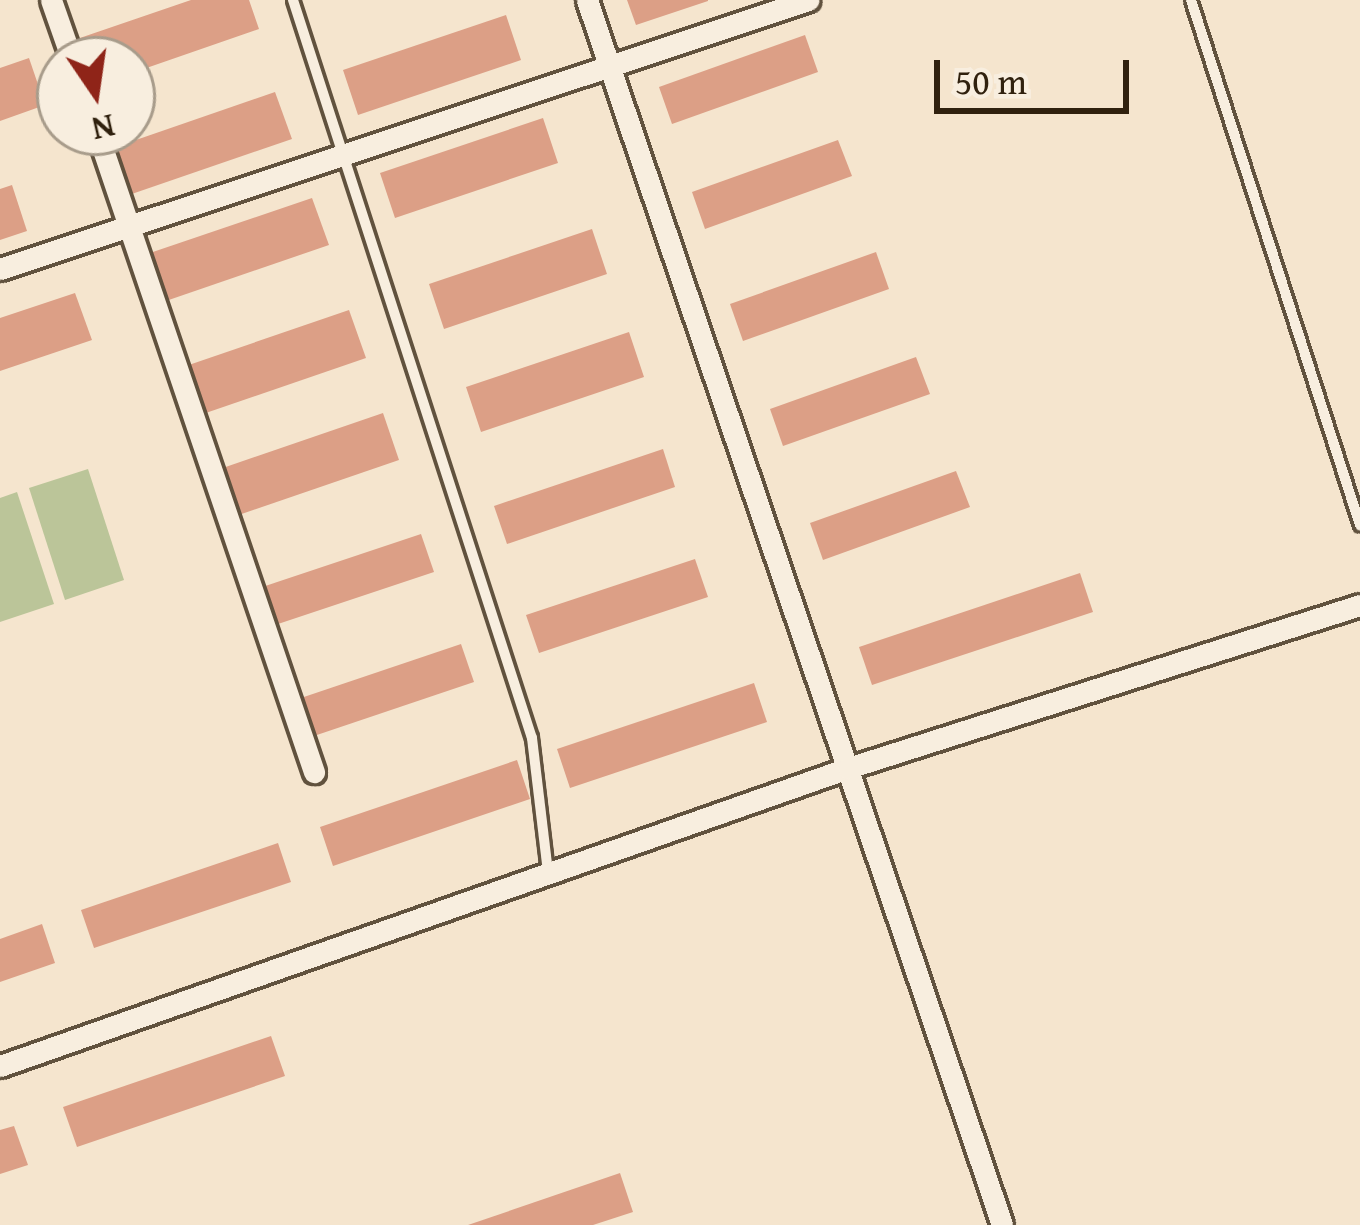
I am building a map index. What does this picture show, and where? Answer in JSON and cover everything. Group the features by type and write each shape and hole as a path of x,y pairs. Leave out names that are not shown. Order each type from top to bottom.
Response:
{"street":[{"path":"51,0 64,36"},
{"path":"587,0 1002,1225"},
{"path":"0,269 611,70 808,0"},
{"path":"105,156 314,772"},
{"path":"0,1066 848,768 1360,605"}],"lane":[{"path":"293,0 532,738 548,873"},
{"path":"1191,0 1360,525"}],"green space":[{"path":"88,469 124,580 65,600 29,488"},
{"path":"17,492 54,604 0,622 0,498"}],"building":[{"path":"191,0 249,0 259,29 156,65 156,36 86,36"},
{"path":"627,0 708,0 708,1 636,25"},
{"path":"506,15 521,60 358,115 343,70"},
{"path":"805,35 818,72 672,124 659,87"},
{"path":"29,58 36,79 36,108 0,121 0,68"},
{"path":"275,92 292,139 123,197 109,156 156,156 156,133"},
{"path":"543,118 558,163 395,218 380,173"},
{"path":"838,140 852,176 705,229 692,192"},
{"path":"12,185 27,231 0,240 0,189"},
{"path":"312,198 329,245 160,303 144,255"},
{"path":"592,229 607,274 444,329 429,284"},
{"path":"876,252 889,289 743,341 730,304"},
{"path":"75,293 92,340 0,371 0,318"},
{"path":"349,310 366,358 197,416 180,368"},
{"path":"629,332 644,377 481,432 466,387"},
{"path":"916,357 930,394 783,446 770,409"},
{"path":"383,413 399,460 230,518 214,471"},
{"path":"663,449 675,487 507,544 494,506"},
{"path":"956,471 970,507 823,560 810,523"},
{"path":"421,534 434,572 266,628 253,590"},
{"path":"695,559 708,597 539,653 526,615"},
{"path":"1080,573 1093,612 872,685 859,647"},
{"path":"461,644 474,682 305,739 292,701"},
{"path":"754,683 767,722 570,788 557,749"},
{"path":"517,760 530,799 333,866 320,827"},
{"path":"278,843 291,882 94,948 81,910"},
{"path":"42,924 55,963 0,982 0,939"},
{"path":"271,1036 285,1076 77,1147 63,1107"},
{"path":"14,1126 28,1165 0,1174 0,1130"},
{"path":"620,1173 633,1212 593,1225 468,1225"}]}
